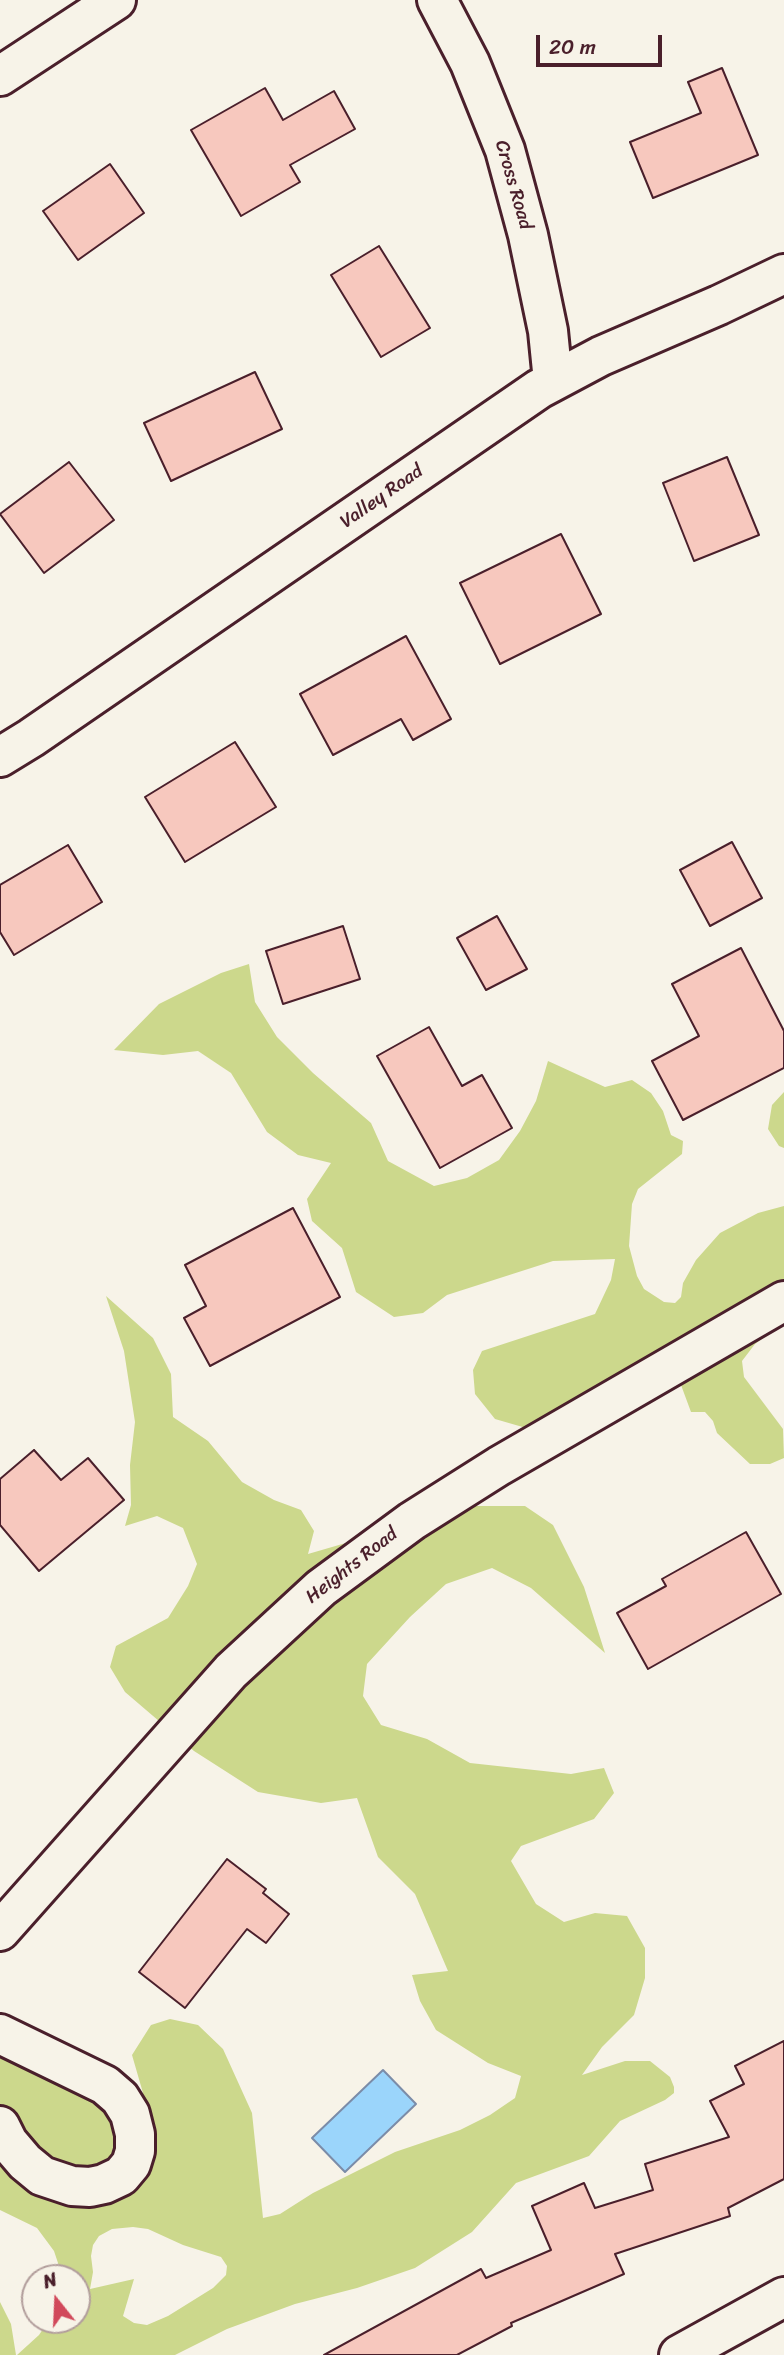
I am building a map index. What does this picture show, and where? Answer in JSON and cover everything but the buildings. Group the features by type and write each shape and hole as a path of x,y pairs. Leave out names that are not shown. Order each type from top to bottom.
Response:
{"street":[{"path":"0,76 117,0"},
{"name":"Cross Road","path":"437,0 470,63 505,150 548,331 553,382"},
{"name":"Valley Road","path":"0,757 527,397 601,356 719,306 784,274"},
{"name":"Heights Road","path":"0,1931 231,1671 321,1588 412,1521 499,1466 784,1301"},
{"path":"0,2034 105,2085 120,2098 130,2114 135,2134 135,2151 131,2164 121,2176 90,2187 72,2186 42,2176 25,2162 8,2142 0,2126"},
{"path":"679,2355 784,2297"}],"green space":[{"path":"249,964 255,1002 277,1037 313,1073 371,1123 388,1161 434,1186 467,1178 499,1160 520,1131 536,1101 548,1061 605,1087 632,1080 651,1093 663,1111 671,1135 683,1141 682,1154 638,1189 632,1204 629,1246 637,1276 644,1289 664,1302 675,1303 681,1297 683,1283 696,1260 720,1233 758,1213 784,1206 784,1323 755,1344 742,1361 744,1377 783,1429 784,1458 770,1464 750,1464 717,1433 713,1421 705,1412 691,1412 681,1385 653,1397 627,1417 610,1424 533,1430 495,1419 475,1394 473,1370 482,1351 595,1314 611,1280 615,1259 553,1261 447,1295 423,1313 394,1317 356,1292 342,1248 312,1221 307,1199 331,1163 298,1155 267,1132 231,1073 198,1051 163,1055 114,1050 159,1004 221,973"},
{"path":"784,1092 784,1148 779,1146 768,1129 772,1105"},
{"path":"106,1296 153,1338 171,1374 173,1417 208,1441 242,1482 274,1500 301,1510 314,1531 308,1554 473,1506 525,1506 553,1525 584,1587 605,1653 531,1588 492,1568 446,1584 410,1617 367,1664 363,1696 381,1725 427,1739 470,1763 571,1774 604,1768 614,1793 594,1819 521,1846 511,1861 536,1904 564,1922 595,1913 627,1916 645,1948 645,1978 634,2015 602,2047 582,2075 625,2061 650,2061 670,2077 674,2093 620,2121 589,2156 516,2183 472,2232 415,2268 357,2288 295,2304 227,2329 175,2355 17,2355 40,2334 91,2334 91,2289 134,2279 123,2316 134,2323 147,2325 168,2316 213,2288 226,2275 227,2266 221,2257 183,2245 148,2229 133,2227 112,2229 99,2236 93,2245 91,2256 93,2272 91,2283 91,2264 58,2264 54,2251 37,2228 0,2210 0,2151 46,2190 141,2171 143,2093 132,2055 151,2025 170,2019 198,2025 223,2049 252,2113 263,2218 280,2214 313,2193 395,2152 460,2130 490,2115 515,2098 521,2076 488,2063 436,2030 420,2001 412,1975 448,1971 415,1894 378,1857 357,1798 321,1803 258,1792 194,1751 125,1692 110,1667 116,1646 168,1618 188,1586 197,1564 183,1528 157,1516 125,1526 131,1505 130,1465 135,1422 124,1351"},
{"path":"0,2034 105,2085 135,2134 90,2187 0,2126"},
{"path":"0,2302 11,2324 16,2355 0,2355"}],"water":[{"path":"383,2070 416,2104 345,2172 312,2138"}]}
